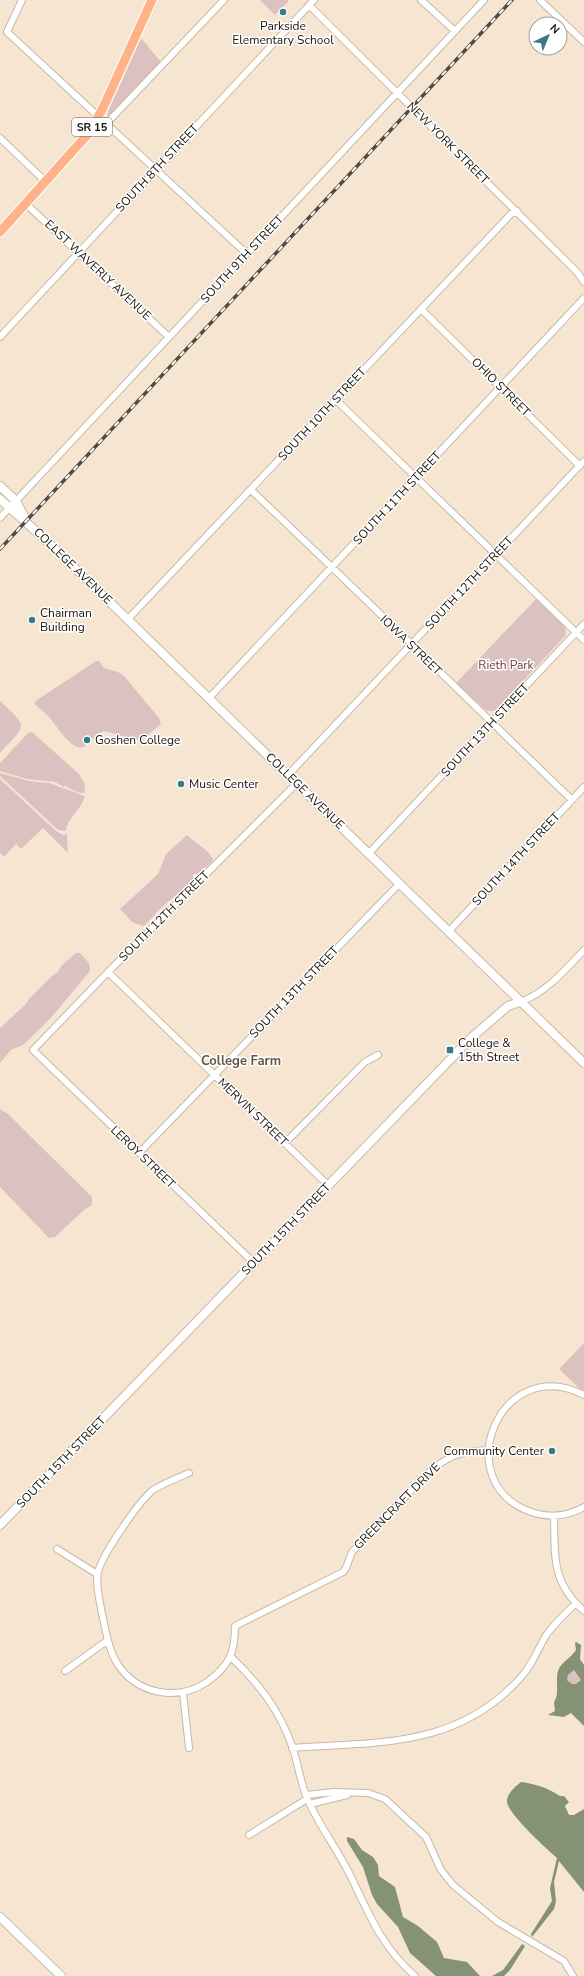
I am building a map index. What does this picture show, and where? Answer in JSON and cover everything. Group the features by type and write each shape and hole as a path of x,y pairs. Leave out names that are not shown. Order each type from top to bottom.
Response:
{"main road":[{"name":"SR 15","path":"0,232 81,143 98,117 152,0"},
{"name":"COLLEGE AVENUE","path":"0,486 16,501 26,520"},
{"name":"COLLEGE AVENUE","path":"0,498 26,520 584,1063"},
{"name":"SOUTH 15TH STREET","path":"0,1525 482,1027 508,1006 520,1002"},
{"path":"0,1917 61,1976"}],"street":[{"path":"22,0 7,32 247,254"},
{"path":"106,124 224,0"},
{"name":"SOUTH 8TH STREET","path":"0,335 314,0"},
{"path":"421,0 455,31"},
{"name":"SOUTH 9TH STREET","path":"0,518 484,0"},
{"path":"540,0 584,42"},
{"name":"NEW YORK STREET","path":"309,5 517,211 577,272 584,282"},
{"path":"0,138 46,182"},
{"name":"EAST WAVERLY AVENUE","path":"26,204 79,252 169,338"},
{"name":"SOUTH 10TH STREET","path":"128,619 511,214 517,211"},
{"name":"SOUTH 11TH STREET","path":"209,698 584,298"},
{"name":"OHIO STREET","path":"421,309 501,388 582,464"},
{"path":"336,400 584,640"},
{"name":"SOUTH 12TH STREET","path":"288,775 582,464"},
{"name":"IOWA STREET","path":"251,490 333,567 411,645 572,800"},
{"name":"SOUTH 13TH STREET","path":"369,853 584,624"},
{"name":"SOUTH 12TH STREET","path":"33,1050 108,972 296,783"},
{"name":"SOUTH 14TH STREET","path":"449,931 584,787"},
{"name":"SOUTH 13TH STREET","path":"139,1153 400,883"},
{"name":"SOUTH 15TH STREET","path":"520,1002 529,998 555,979 584,950"},
{"name":"MERVIN STREET","path":"108,972 328,1185"},
{"name":"LEROY STREET","path":"33,1050 254,1263"},
{"path":"285,1143 365,1062 378,1055"},
{"path":"584,1395 570,1389 553,1387 536,1389 518,1396 499,1416 491,1432 488,1450 493,1476 504,1494 528,1511 554,1516 567,1514 584,1507"},
{"name":"GREENCRAFT DRIVE","path":"231,1657 235,1642 235,1626 343,1572 352,1552 434,1467 451,1457 471,1451 488,1450"},
{"path":"189,1473 153,1490 142,1501 108,1552 98,1574 98,1593 108,1640 116,1662 127,1676 136,1682 155,1691 166,1693 183,1692 201,1686 224,1666 231,1657 252,1678 280,1716 292,1748 298,1775 308,1799 349,1873 370,1919 389,1949 415,1976"},
{"path":"554,1516 557,1570 563,1587 584,1611"},
{"path":"57,1549 98,1574"},
{"path":"292,1748 405,1740 440,1731 460,1723 489,1706 515,1684 530,1665 549,1632 576,1603"},
{"path":"64,1671 108,1640"},
{"path":"183,1692 189,1748"},
{"path":"249,1835 308,1799 334,1792 368,1793 378,1796 394,1805 426,1837 441,1870 452,1885 487,1914 523,1938 564,1961 573,1976"},
{"path":"308,1799 325,1799 359,1793"}],"green space":[{"path":"260,0 288,0 289,1 275,15"},
{"path":"141,38 162,63 109,117 107,114"},
{"name":"Rieth Park","path":"537,598 563,623 566,635 495,711 487,711 456,683"},
{"path":"96,661 99,661 104,668 118,672 124,676 159,718 161,724 142,740 136,740 109,732 102,732 84,747 79,747 69,741 46,714 34,703"},
{"path":"0,701 16,717 20,722 21,727 15,737 0,753"},
{"path":"32,732 79,774 84,782 85,793 76,792 65,785 64,787 55,782 27,779 0,771 0,763 28,733"},
{"path":"0,773 29,781 49,783 85,796 81,805 69,822 66,831 58,830 0,776"},
{"path":"0,779 56,831 63,835 67,834 68,853 43,828 21,849 16,844 4,857 0,853"},
{"path":"187,835 208,852 213,859 212,862 198,874 193,874 193,880 160,909 145,925 143,926 132,922 120,909 158,874 166,854"},
{"path":"76,953 80,953 89,963 90,971 50,1019 23,1045 11,1050 0,1063 0,1028 25,1005 53,975 58,972 61,966"},
{"path":"0,1109 8,1114 92,1197 92,1205 85,1209 55,1237 49,1238 0,1187"},
{"path":"584,1343 584,1390 580,1389 559,1369"},
{"path":"574,1670 581,1680 577,1684 572,1684 567,1680 568,1675"}],"shaded area":[{"path":"576,1642 581,1645 580,1659 584,1665 584,1726 571,1713 564,1717 548,1715 555,1711 554,1702 557,1695 559,1668 576,1650","holes":["574,1670 581,1680 576,1684 572,1684 567,1680 568,1675"]},
{"path":"521,1782 542,1787 560,1796 564,1796 569,1802 565,1806 569,1815 574,1815 584,1809 584,1892 559,1861 554,1882 556,1901 554,1909 532,1937 531,1934 552,1901 550,1888 557,1858 521,1823 509,1808 507,1802 508,1796"},
{"path":"347,1837 354,1839 362,1850 373,1857 378,1865 379,1876 395,1887 403,1917 418,1926 437,1942 444,1958 467,1962 480,1976 436,1976 410,1953 398,1927 377,1904 372,1895 363,1867 347,1841"},
{"path":"522,1944 525,1946 510,1970 504,1976 492,1976 503,1970"}],"railway":[{"path":"0,549 512,0"}],"place":[{"name":"Parkside Elementary School","path":"283,12"},
{"name":"Chairman Building","path":"32,620"},
{"name":"Goshen College","path":"87,740"},
{"name":"Music Center","path":"181,784"},
{"name":"College & 15th Street","path":"450,1050"},
{"name":"Community Center","path":"552,1451"}],"district":[{"name":"College Farm","path":"241,1061"}]}
